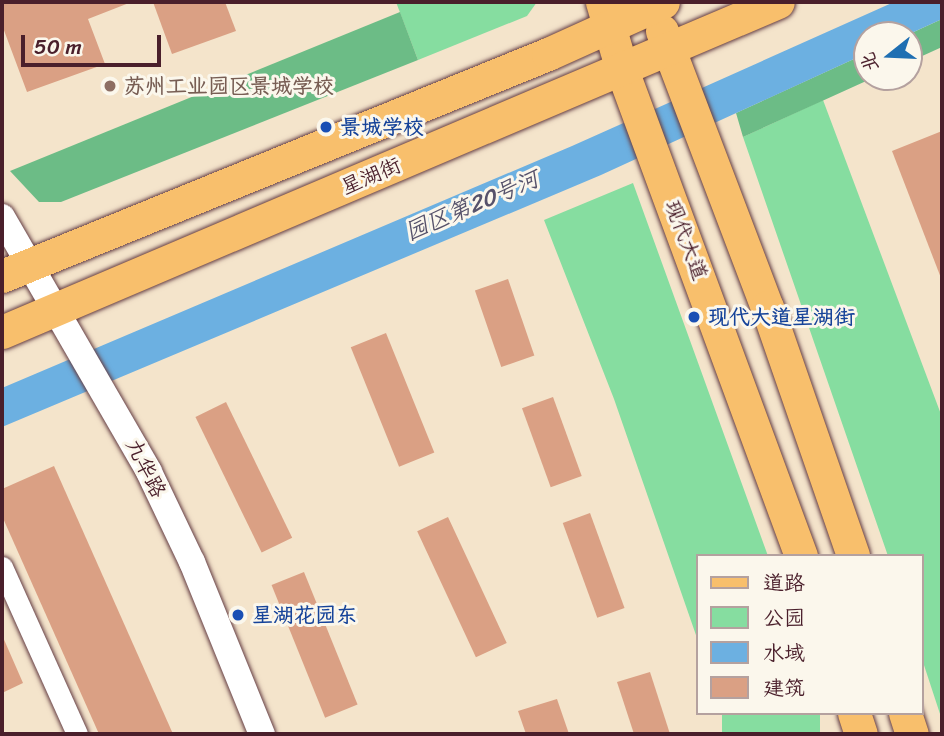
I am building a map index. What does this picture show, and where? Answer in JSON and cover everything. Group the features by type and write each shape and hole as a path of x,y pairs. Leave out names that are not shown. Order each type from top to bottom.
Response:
{"main road":[{"name":"星湖街","path":"2,332 778,2"},
{"path":"16,270 605,14 657,3 667,51 766,307 852,554"},
{"name":"现代大道","path":"605,14 622,70 801,554"},
{"path":"855,715 861,734"},
{"path":"906,715 912,734"}],"street":[{"name":"九华路","path":"2,217 16,270 56,309 82,352 192,562 262,734"},
{"path":"2,567 77,734"}],"green space":[{"path":"396,2 537,2 527,16 418,60"},
{"path":"400,12 418,60 61,202 39,202 10,171"},
{"path":"942,19 942,47 923,56 923,28"},
{"path":"853,59 853,87 743,137 736,113"},
{"path":"823,100 942,417 942,720 923,662 923,554 887,554 743,137"},
{"path":"633,183 767,554 696,554 696,635 614,399 544,220"},
{"path":"722,715 820,715 820,734 722,734"}],"water":[{"name":"园区第20号河","path":"894,2 942,2 942,19 923,28 923,21 853,21 853,59 601,175 2,427 2,388 572,146"}],"building":[{"path":"2,2 129,3 88,19 105,64 27,92 2,25"},
{"path":"153,2 225,2 236,31 172,54"},
{"path":"942,131 942,277 941,278 892,151"},
{"path":"508,279 534,356 501,367 475,290"},
{"path":"386,333 434,453 399,467 351,347"},
{"path":"553,397 582,476 551,487 522,408"},
{"path":"226,402 292,538 262,553 195,417"},
{"path":"54,466 173,734 99,734 2,516 2,489"},
{"path":"590,513 625,608 597,618 563,523"},
{"path":"448,517 507,643 476,657 417,531"},
{"path":"304,572 358,705 325,718 272,585"},
{"path":"2,635 23,683 2,693"},
{"path":"650,672 670,734 634,734 617,682"},
{"path":"557,699 569,734 526,734 518,711"}],"place":[{"name":"苏州工业园区景城学校","path":"110,86"},
{"name":"景城学校","path":"326,127"},
{"name":"现代大道星湖街","path":"694,317"},
{"name":"星湖花园东","path":"238,615"}]}
